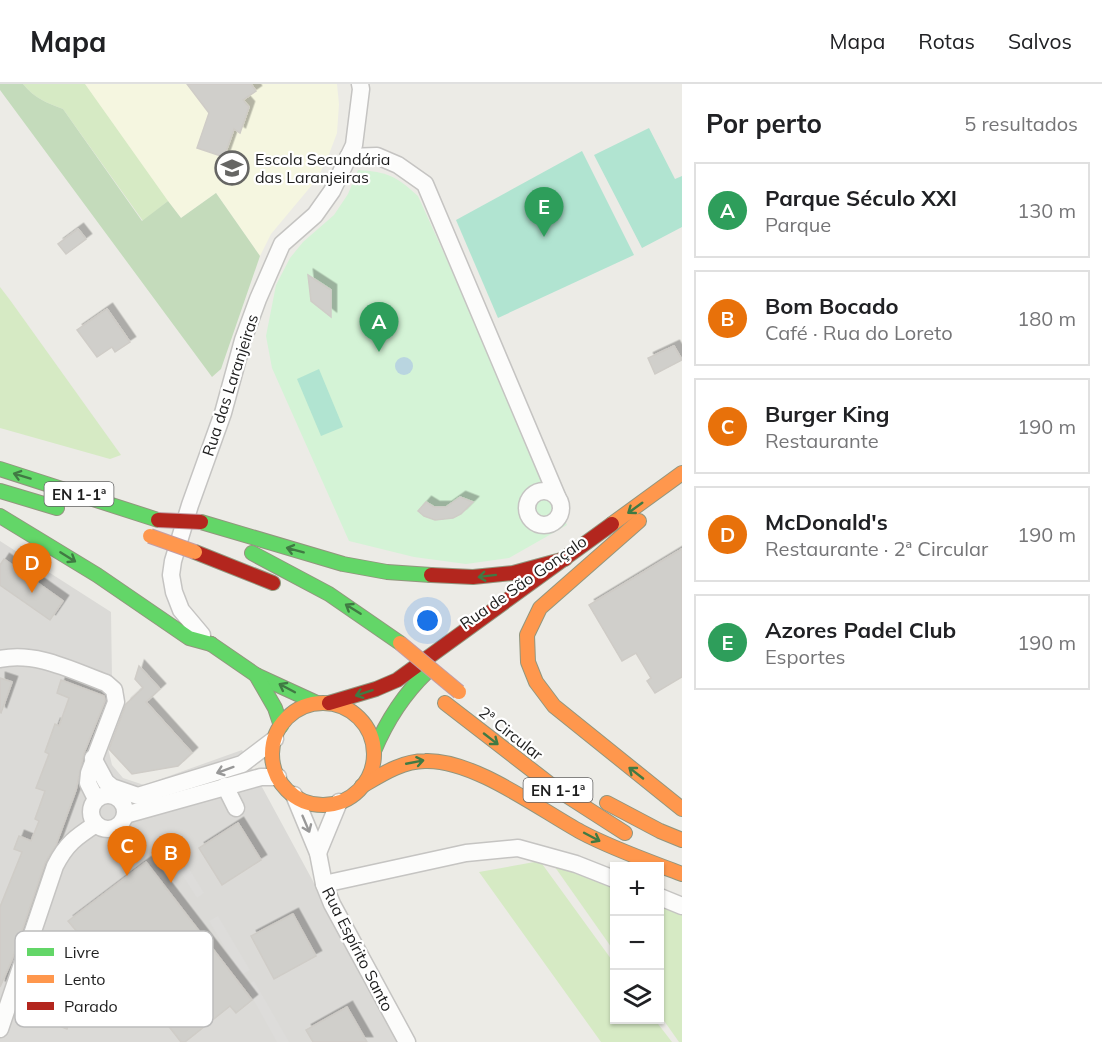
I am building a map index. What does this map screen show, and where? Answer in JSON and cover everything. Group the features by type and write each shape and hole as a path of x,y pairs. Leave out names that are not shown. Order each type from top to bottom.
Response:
{"main road":[{"name":"EN 1-1ª","path":"0,469 158,520 200,528 236,547 281,566 363,615 464,695"},
{"name":"Rua de São Gonçalo","path":"323,703 397,680 682,473"},
{"name":"EN 1-1ª","path":"0,491 75,514"},
{"name":"Rua de São Gonçalo","path":"374,751 392,711 408,690 455,650 665,503"},
{"path":"0,516 97,575 189,638 211,644"},
{"path":"639,521 540,609 527,635 528,662 536,682 554,706 682,809"},
{"path":"200,528 343,564 387,572 473,578 513,573 565,560"},
{"path":"144,534 240,568 285,589"},
{"name":"Rua das Laranjeiras","path":"211,644 256,675 323,703"},
{"name":"2ª Circular","path":"396,660 540,777 593,814 632,837"},
{"name":"Rua das Laranjeiras","path":"256,675 272,701 278,733"},
{"path":"362,786 373,764 374,751 372,737 360,719 343,707 323,703 303,707 290,715 278,733 273,752 274,765 278,777 294,795 316,804 339,802 352,796 362,786 392,768 424,760 446,763 474,772 593,838 630,855 682,874"},
{"name":"EN 1-1ª","path":"595,795 660,831 682,840"},
{"path":"652,848 682,860"}],"street":[{"name":"Rua das Laranjeiras","path":"211,644 181,610 174,592 171,574 173,561 190,505 223,413 243,340 270,271 282,244 315,215 332,191 354,145 360,84"},
{"path":"348,157 377,156 398,165 425,184 557,496 561,509 558,518 549,525 538,525 530,519 526,508 527,501 538,491 544,467"},
{"path":"538,491 546,490 557,496"},
{"path":"0,659 15,656 32,657 106,683 114,690 116,702 93,758 88,783 96,799"},
{"path":"278,733 242,764 129,805 120,824 112,828 101,828 91,814 96,799 101,796 111,795 129,805 261,777 278,777"},
{"path":"93,758 106,782 118,789 129,805"},
{"path":"225,786 236,808"},
{"name":"Rua Espírito Santo","path":"294,795 318,853 324,884 332,904 407,1042"},
{"path":"318,853 339,802"},
{"path":"33,931 62,851 72,840 96,824"},
{"path":"324,884 466,853 519,848 576,864 610,877"},
{"path":"664,899 682,906"},
{"path":"0,1029 15,985"}],"shaded area":[{"name":"Escola Secundária das Laranjeiras","path":"75,84 337,84 339,104 337,133 317,179 271,234 260,256 216,193 181,218"},
{"path":"358,170 391,176 418,196 567,525 509,558 466,564 414,557 349,541 272,368 266,336 276,285 290,258 303,242 334,215 348,194"},
{"path":"0,541 111,612 112,679 125,699 108,748 112,765 123,778 144,785 242,750 386,1016 410,1042 0,1042"},
{"path":"177,849 204,893 197,898 169,854"},
{"path":"218,916 250,970 241,975 209,921"},
{"path":"254,981 289,1042 277,1042 246,986"}],"green space":[{"path":"0,84 23,84 36,96 63,109 142,221 168,201 181,218 216,193 260,256 221,369 212,377 0,90"},
{"path":"23,84 85,84 168,201 143,221 63,109 36,96"},
{"path":"649,128 675,179 682,176 682,227 642,248 594,155"},
{"path":"582,151 634,255 498,318 456,220"},
{"path":"0,287 121,455 110,459 0,428"},
{"path":"319,369 343,427 321,436 297,379"},
{"path":"550,860 610,883 610,945"},
{"path":"540,861 610,957 610,1024 658,1024 672,1042 601,1042 479,872"},
{"path":"664,904 682,911 682,1042 679,1042 664,1021"}],"water":[{"path":"400,357 408,357 413,362 411,373 400,375 395,370 395,362"}],"building":[{"path":"187,84 251,84 256,91 243,100 249,107 240,133 234,129 224,157 197,148 209,113"},
{"path":"78,229 86,239 66,254 58,244"},
{"path":"308,275 331,290 331,317 311,301"},
{"path":"107,309 130,342 115,352 112,347 97,357 77,330"},
{"path":"674,346 682,360 655,374 648,358"},
{"path":"460,497 473,502 461,514 453,518 435,520 418,511 426,502 434,507 446,507"},
{"path":"682,549 682,677 655,693 647,681 651,678 636,653 622,661 589,605"},
{"path":"4,559 63,601 50,620 0,585 0,565"},
{"path":"139,666 160,689 146,702 192,753 178,766 132,774 109,749 126,704 143,688 135,679"},
{"path":"0,678 12,682 1,713 0,712"},
{"path":"61,680 104,696 105,701 84,753 76,790 56,845 45,863 22,931 15,931 15,951 0,987 0,907 22,852 14,849 19,836 31,841 39,821 35,819 45,791 36,788 49,754 45,752 55,724 59,726 69,698 57,693"},
{"path":"238,823 261,860 222,885 199,848"},
{"path":"146,862 199,931 76,931 68,921"},
{"path":"293,914 316,956 274,979 251,936"},
{"path":"213,949 252,1000 236,1013 230,1006 213,1020"},
{"path":"347,1007 367,1042 313,1042 306,1030"},
{"path":"169,1027 204,1027 185,1042 181,1042"}],"traffic: fast":[{"path":"0,469 158,520"},
{"path":"0,491 57,508"},
{"path":"0,516 97,575 189,638 211,644"},
{"path":"201,522 343,564 387,572 431,575"},
{"path":"252,553 329,594 400,643"},
{"path":"211,644 256,675 317,703"},
{"path":"374,751 396,708 427,672"},
{"path":"256,675 275,708 281,726"}],"traffic: slow":[{"path":"612,524 682,473"},
{"path":"639,521 540,608 527,635 528,662 536,682 554,706 682,809"},
{"path":"150,536 195,552"},
{"path":"400,643 459,692"},
{"path":"323,703 342,707 359,718 370,735 374,754 370,773 359,790 342,801 323,805 304,801 287,790 276,773 272,754 276,735 287,718 304,707 323,703"},
{"path":"445,703 555,788 625,833"},
{"path":"362,786 408,763 425,761 464,768 505,787 593,838 682,874"},
{"path":"607,803 682,840"}],"traffic: jam":[{"path":"158,520 201,522"},
{"path":"329,703 397,680 612,524"},
{"path":"195,552 273,583"},
{"path":"431,575 473,577 513,573 565,559"}],"place":[{"name":"Escola Secundária das Laranjeiras","path":"232,168"},
{"name":"Azores Padel Club","path":"544,237"},
{"name":"Parque Século XXI","path":"379,352"},
{"name":"McDonald's","path":"32,593"},
{"name":"Burger King","path":"127,876"},
{"name":"Bom Bocado","path":"171,883"}]}
